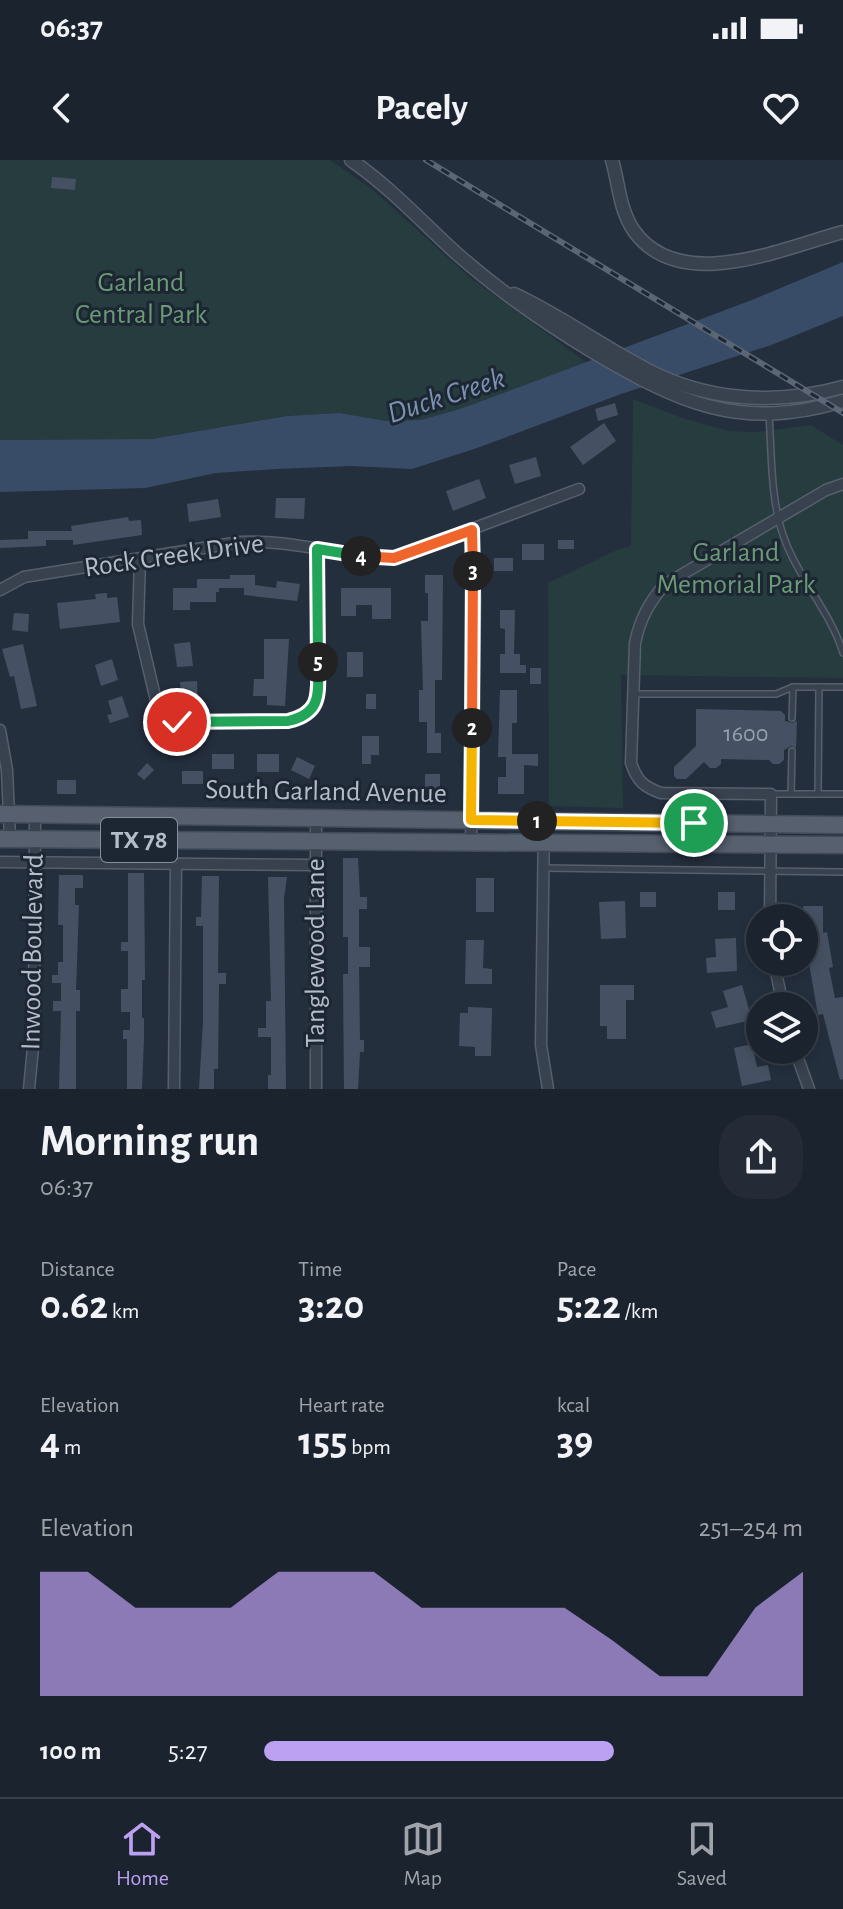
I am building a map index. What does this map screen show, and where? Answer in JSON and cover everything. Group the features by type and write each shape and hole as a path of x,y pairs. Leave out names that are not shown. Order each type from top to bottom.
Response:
{"main road":[{"name":"South Garland Avenue","path":"5,814 843,825"},
{"name":"South Garland Avenue","path":"5,839 843,845"}],"street":[{"path":"351,160 392,192 456,252 530,314 659,375 702,391 737,397 783,398 843,387"},
{"path":"612,160 619,199 634,230 652,249 680,260 699,265 725,264 843,232"},
{"path":"567,330 642,381 683,400 724,411 769,414 818,408 843,401"},
{"path":"770,904 771,794 661,793 647,788 636,776 631,763 638,625 649,602 678,575 826,490 843,484"},
{"name":"Rock Creek Drive","path":"0,590 21,578 240,542 269,540 372,558 394,558 579,489"},
{"path":"471,843 475,598 472,530"},
{"path":"140,559 138,624 158,709 177,722 288,721 304,717 318,698 317,549"},
{"path":"0,730 7,770 5,839"},
{"name":"Inwood Boulevard","path":"29,1089 34,1037 35,814"},
{"name":"Tanglewood Lane","path":"316,816 316,1089"},
{"path":"544,821 541,1045 548,1089"},
{"path":"0,862 316,865"},
{"path":"174,1089 176,864"},
{"path":"800,1064 809,1089"}],"lane":[{"path":"769,414 784,540 833,627 843,653"},
{"path":"792,718 793,687"},
{"path":"633,694 776,694 793,687 843,687"},
{"path":"818,794 819,687"},
{"path":"791,794 792,751"},
{"path":"771,794 843,794"},
{"path":"543,868 843,872"}],"green space":[{"name":"Garland Central Park","path":"0,160 330,160 373,190 468,276 586,362 463,408 421,420 386,421 340,413 287,416 152,439 0,440"},
{"name":"Garland Memorial Park","path":"633,399 682,418 729,431 755,432 811,425 843,445 843,678 621,675 623,808 549,806 548,583 631,546"}],"water":[{"path":"843,262 843,316 774,344 621,394 412,469 352,466 276,469 216,473 145,488 0,492 0,440 152,439 287,416 340,413 386,421 421,420 463,408 752,300"}],"building":[{"path":"52,177 76,179 75,190 51,188"},
{"path":"615,403 618,415 598,421 595,409"},
{"path":"604,423 616,441 583,465 570,447"},
{"path":"536,457 541,476 515,484 509,465"},
{"path":"479,479 486,498 453,511 446,491"},
{"path":"276,498 305,498 304,519 275,518"},
{"path":"218,499 221,517 189,522 187,504"},
{"path":"128,517 129,521 141,520 142,535 73,545 73,540 46,540 46,546 0,548 0,540 28,539 28,531 72,531 71,526"},
{"path":"558,540 574,540 574,549 558,549"},
{"path":"522,544 544,544 544,560 522,560"},
{"path":"494,558 513,558 513,571 494,571"},
{"path":"230,575 255,575 255,585 276,588 277,581 300,584 297,601 244,595 244,588 219,588 216,602 190,602 190,610 173,610 173,588 197,588 197,579 230,579"},
{"path":"425,575 443,575 442,680 435,680 435,733 441,733 441,753 427,753 427,722 419,722 419,690 423,690 421,621 428,621"},
{"path":"341,588 391,588 391,619 372,619 372,605 356,605 356,616 341,616"},
{"path":"107,593 107,598 117,597 120,622 60,629 57,603 96,599 95,594"},
{"path":"500,610 515,610 514,654 520,654 520,665 526,665 526,673 500,673 500,654 505,654 505,629 500,628"},
{"path":"14,613 29,614 28,632 12,630"},
{"path":"264,639 289,639 285,706 267,705 267,696 253,696 254,679 264,679"},
{"path":"190,642 193,666 177,667 174,644"},
{"path":"23,644 37,706 21,709 14,676 10,677 2,649"},
{"path":"347,652 363,652 363,677 347,677"},
{"path":"112,659 118,680 101,686 95,665"},
{"path":"530,668 541,668 541,684 530,684"},
{"path":"197,681 198,710 182,711 180,682"},
{"path":"500,690 517,690 517,723 512,723 512,754 538,754 538,766 524,765 524,794 498,794 498,777 506,777 506,757 498,757"},
{"path":"366,694 376,694 376,709 366,709"},
{"path":"122,696 129,717 110,723 107,715 112,714 108,701"},
{"path":"696,709 781,711 785,721 797,721 796,748 791,746 784,750 784,760 779,764 769,760 721,759 721,764 716,768 710,768 704,762 686,779 677,779 674,767 696,746"},
{"path":"362,736 379,736 379,755 371,755 371,764 362,764"},
{"path":"212,754 234,754 234,769 212,769"},
{"path":"257,754 279,754 279,772 257,772"},
{"path":"297,757 315,766 309,779 291,770"},
{"path":"147,763 154,770 144,780 137,774"},
{"path":"182,771 203,771 203,784 182,784"},
{"path":"425,774 440,774 440,798 425,798"},
{"path":"57,780 76,780 76,794 57,794"},
{"path":"343,858 358,858 360,897 367,897 367,909 359,909 359,947 370,947 370,967 359,967 360,1040 364,1040 364,1052 360,1052 358,1089 344,1089 343,974 348,974 348,937 343,937"},
{"path":"128,873 144,873 142,1089 127,1089 127,1039 123,1039 123,1030 130,1030 130,1012 121,1012 121,989 128,989 128,951 121,951 121,942 128,942"},
{"path":"59,875 83,875 83,888 75,888 75,905 79,905 76,990 80,990 80,1011 76,1011 76,1089 59,1089 61,1011 53,1011 53,1001 61,1001 61,983 52,983 52,975 58,975 58,962 63,962 63,925 58,925"},
{"path":"202,876 219,876 218,973 226,973 226,984 219,984 218,1069 214,1069 214,1089 199,1089 203,926 196,926 196,917 201,917"},
{"path":"268,877 287,877 284,898 286,1089 268,1089 271,1037 258,1037 258,1028 266,1028 266,1001 271,1001"},
{"path":"476,878 494,878 494,912 476,912"},
{"path":"640,892 656,892 656,907 640,907"},
{"path":"718,892 735,892 735,910 718,910"},
{"path":"625,901 626,938 601,939 599,902"},
{"path":"818,906 823,906 823,933 827,932 835,998 843,997 843,1079 840,1080 823,1014 818,1015 818,992 814,992 811,976 818,976"},
{"path":"736,938 737,971 707,973 706,958 716,957 715,939"},
{"path":"466,940 484,940 483,968 492,969 492,984 465,984"},
{"path":"600,985 634,985 634,1000 626,1000 626,1039 607,1039 607,1026 600,1026"},
{"path":"742,985 746,999 746,1021 716,1028 711,1012 728,1007 723,991"},
{"path":"468,1007 492,1008 491,1056 475,1056 475,1047 459,1046 460,1013 468,1013"},
{"path":"746,1045 746,1064 756,1064 757,1067 768,1065 771,1080 742,1086 734,1048"}],"railway":[{"path":"426,160 843,413"}],"route":[{"path":"177,722 288,721 304,717 313,708 318,698 317,549 372,558 394,558 472,530 475,598 471,820 694,823"}],"water label":[{"name":"Duck Creek","path":"446,396"}]}
